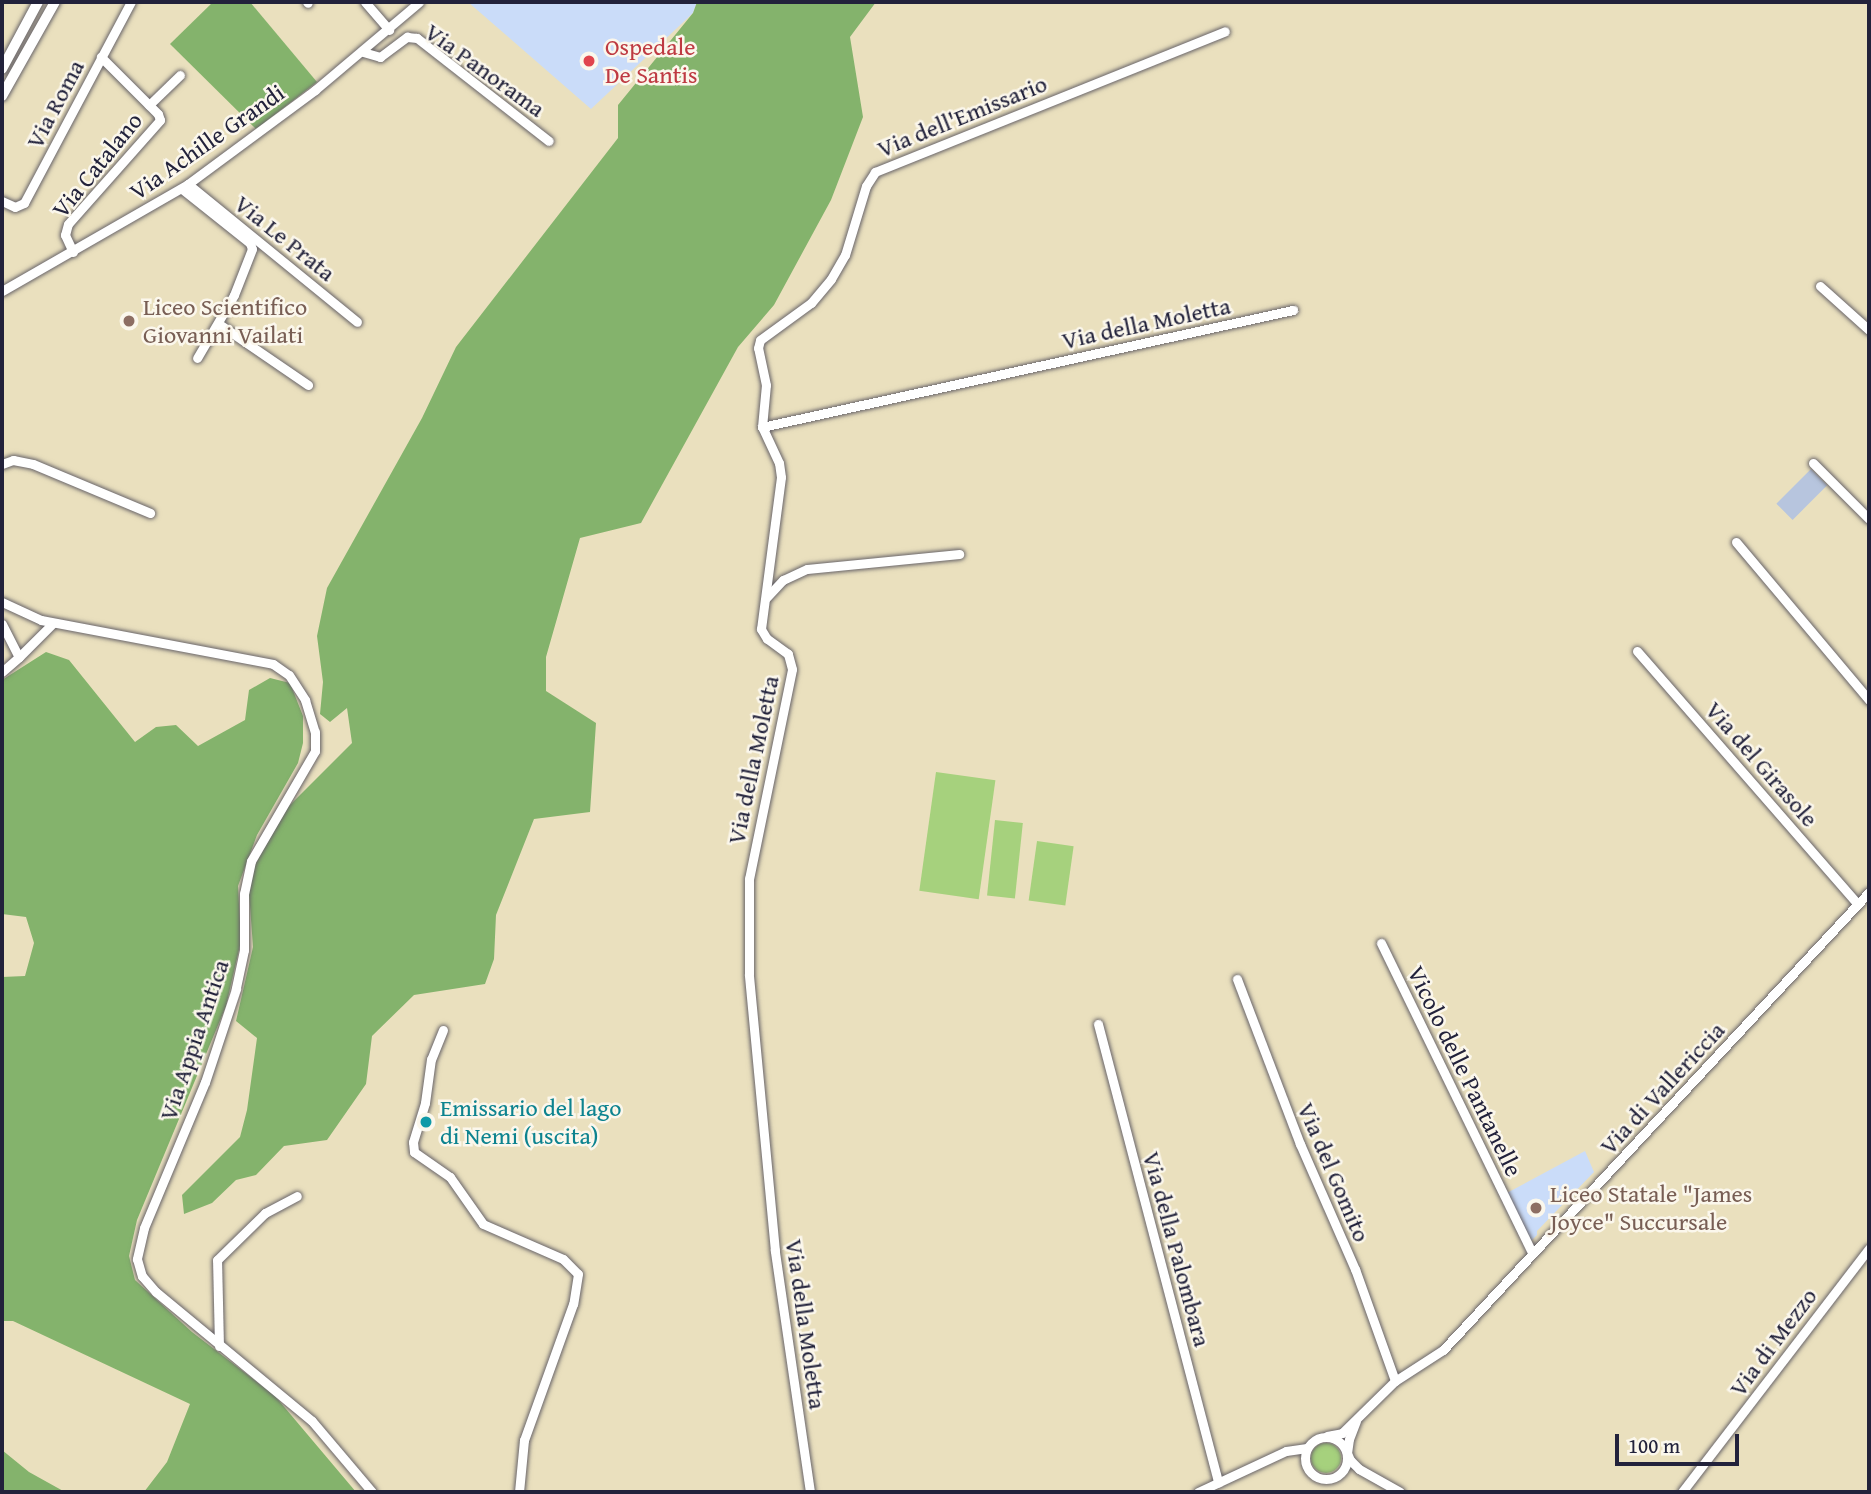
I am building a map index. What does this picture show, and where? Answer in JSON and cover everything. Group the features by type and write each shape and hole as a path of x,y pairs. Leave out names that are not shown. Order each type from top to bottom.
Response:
{"main road":[{"path":"2,68 38,2"},
{"path":"2,96 55,2"}],"street":[{"name":"Via Roma","path":"2,201 15,207 24,203 131,2"},
{"path":"365,2 389,30"},
{"name":"Via Achille Grandi","path":"2,291 185,186 363,52 419,2"},
{"name":"Via dell'Emissario","path":"762,427 766,385 758,348 760,340 811,303 831,279 847,249 866,186 874,172 1225,31"},
{"name":"Via Panorama","path":"363,52 380,57 407,37 417,38 549,141"},
{"name":"Via Catalano","path":"73,252 65,237 67,226 158,123 159,115 101,57"},
{"name":"Via Catalano","path":"149,105 180,75"},
{"name":"Via Le Prata","path":"185,186 356,322"},
{"name":"Via Le Prata","path":"185,186 252,246 244,275 219,324 197,358"},
{"path":"1820,286 1869,330"},
{"name":"Via della Moletta","path":"810,1492 775,1251 751,999 748,879 792,669 788,654 763,635 761,626 781,474 779,463 762,427 1293,310"},
{"path":"219,324 308,385"},
{"path":"2,464 13,460 33,464 150,513"},
{"path":"1813,463 1869,519"},
{"path":"1736,542 1869,700"},
{"path":"765,600 783,580 807,569 959,554"},
{"name":"Via Appia Antica","path":"2,602 23,614 53,623 276,665 298,686 313,722 315,747 312,759 266,831 251,861 244,894 243,958 231,1008 136,1255 140,1272 147,1283 219,1346 312,1421 372,1492"},
{"path":"2,672 53,623"},
{"path":"2,624 19,657"},
{"name":"Via del Girasole","path":"1637,651 1858,904"},
{"name":"Via di Vallericcia","path":"1198,1492 1276,1455 1307,1448 1315,1439 1342,1433 1395,1381 1443,1350 1869,892"},
{"name":"Vicolo delle Pantanelle","path":"1381,943 1532,1253"},
{"name":"Via del Gomito","path":"1237,979 1300,1144 1354,1269 1395,1381"},
{"name":"Via della Palombara","path":"1098,1024 1218,1483"},
{"path":"443,1030 431,1059 424,1108 412,1142 414,1152 450,1177 483,1224 563,1259 578,1274 573,1304 524,1440 519,1492"},
{"path":"219,1346 217,1260 265,1213 297,1196"},
{"name":"Via di Mezzo","path":"1682,1492 1869,1248"},
{"path":"1335,1477 1345,1467 1356,1419"},
{"path":"1327,1436 1340,1442 1354,1465 1400,1492"},
{"path":"1305,1462 1307,1448"},
{"path":"1276,1455 1292,1455 1305,1462 1315,1476 1327,1479 1366,1473"}],"shaded area":[{"name":"Ospedale De Santis","path":"468,2 697,2 693,13 591,109"},
{"path":"1811,469 1827,485 1793,520 1776,504"},
{"name":"Liceo Statale \"James Joyce\" Succursale","path":"1585,1151 1594,1172 1537,1231 1537,1235 1530,1242 1505,1194"}],"green space":[{"path":"213,2 250,2 317,82 256,129 170,44"},
{"path":"697,2 876,2 850,37 863,117 831,200 774,305 738,347 641,523 580,538 546,657 546,691 596,723 590,812 534,819 496,915 494,959 485,984 414,995 372,1036 366,1084 327,1140 284,1146 256,1175 236,1180 212,1203 184,1214 182,1195 240,1137 247,1110 257,1038 236,1021 253,947 249,892 255,865 286,809 352,743 347,708 330,722 320,714 323,682 317,636 327,588 422,418 456,347 618,138 618,105 693,13"},
{"path":"46,652 69,660 135,742 156,727 176,725 198,746 245,720 249,690 270,678 290,683 303,716 303,743 298,763 257,835 238,886 241,941 226,1006 137,1220 129,1256 135,1280 192,1332 275,1396 356,1492 144,1492 167,1462 190,1404 13,1321 2,1321 2,977 25,976 34,943 26,917 2,914 2,680"},
{"path":"936,772 995,780 979,899 919,891"},
{"path":"995,820 1023,823 1015,899 987,896"},
{"path":"1037,841 1074,846 1065,906 1029,900"},
{"path":"1326,1443 1337,1447 1341,1458 1337,1469 1326,1473 1315,1469 1311,1458 1315,1447"},
{"path":"2,1450 29,1472 65,1492 2,1492"}],"place":[{"name":"Ospedale De Santis","path":"589,61"},
{"name":"Liceo Scientifico Giovanni Vailati","path":"129,321"},
{"name":"Emissario del lago di Nemi (uscita)","path":"426,1122"},
{"name":"Liceo Statale \"James Joyce\" Succursale","path":"1536,1208"}]}
